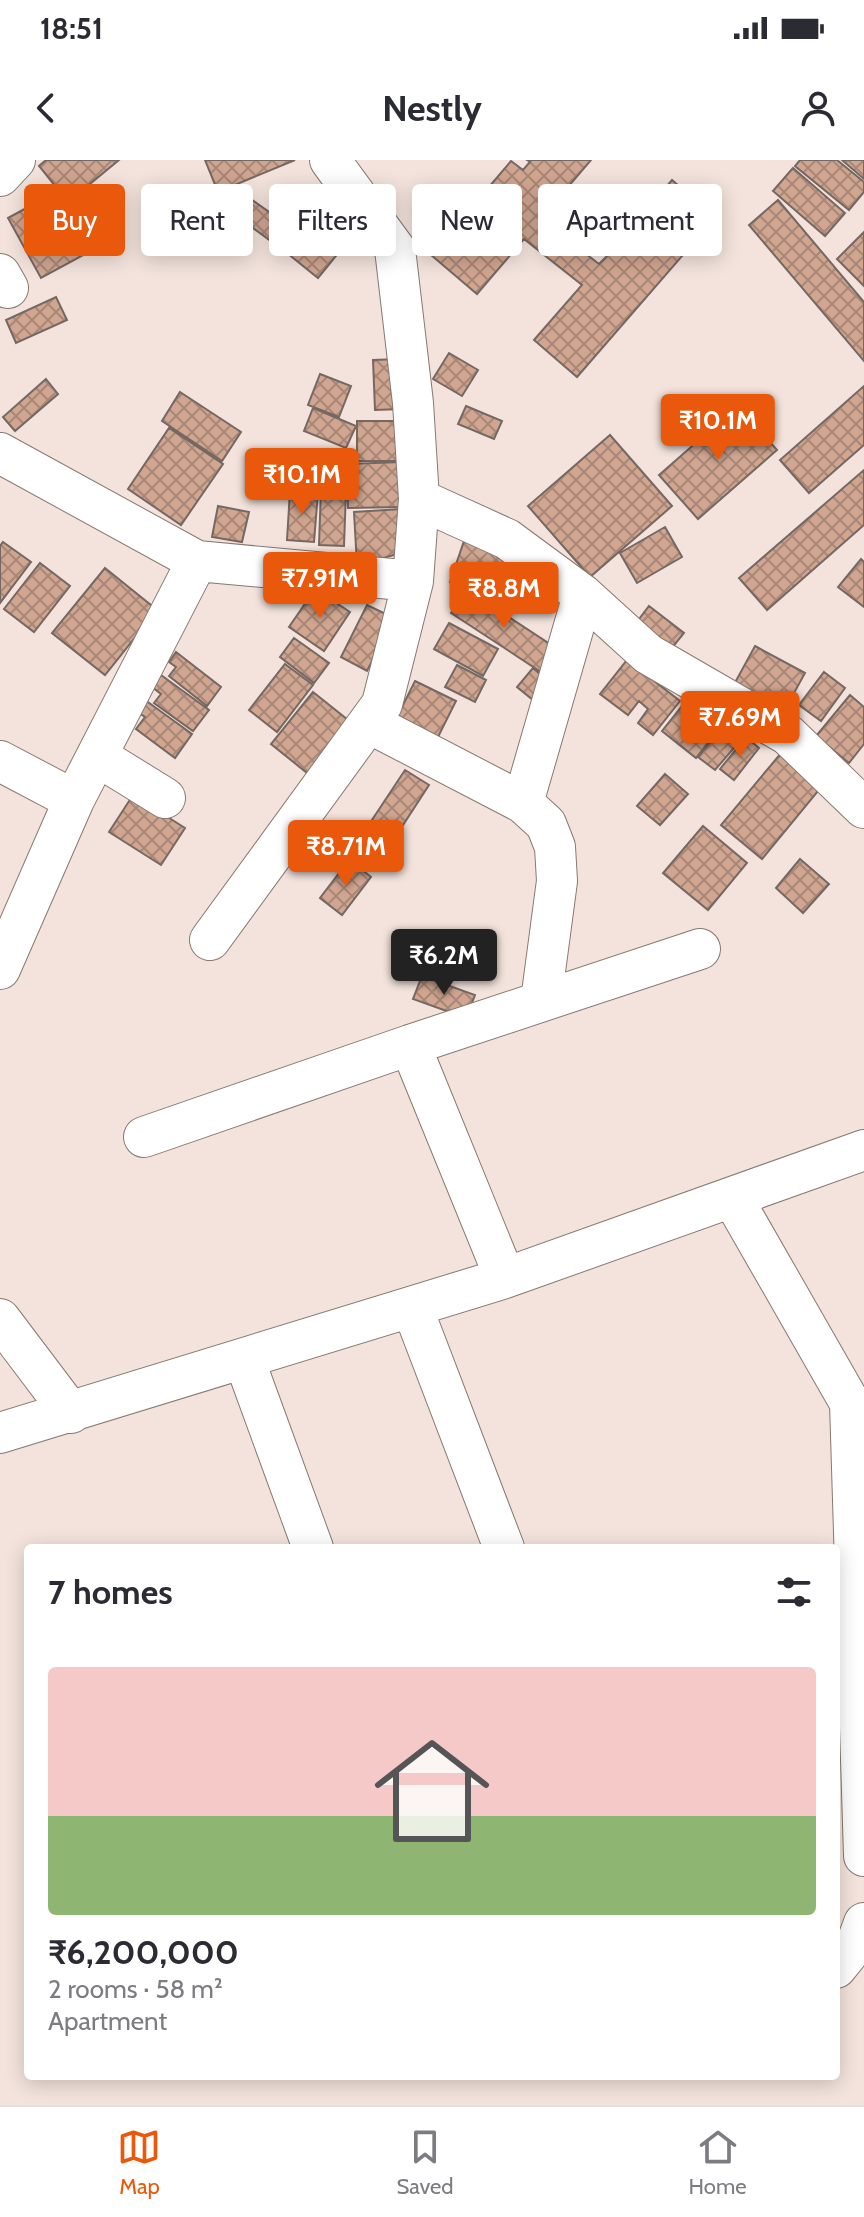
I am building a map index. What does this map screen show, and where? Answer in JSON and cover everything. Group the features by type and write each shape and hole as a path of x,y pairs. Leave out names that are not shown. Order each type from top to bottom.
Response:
{"street":[{"path":"0,176 15,160"},
{"path":"210,940 382,704 413,581 419,499 413,403 395,249 330,160"},
{"path":"0,453 197,561 413,581"},
{"path":"419,499 507,539 583,595 648,654 788,735 864,808"},
{"path":"0,969 74,800 197,561"},
{"path":"523,803 583,595"},
{"path":"369,723 523,803 546,824 555,847 557,881 541,1001"},
{"path":"97,756 165,798"},
{"path":"0,761 74,800"},
{"path":"144,1137 700,949"},
{"path":"410,1045 505,1278"},
{"path":"0,1433 505,1278 864,1150"},
{"path":"732,1197 850,1403 864,1856"},
{"path":"412,1307 502,1544"},
{"path":"0,1319 71,1413"},
{"path":"244,1359 312,1544"},
{"path":"840,1966 857,1942 864,1923"}],"building":[{"path":"46,160 119,160 90,184 54,184 39,166"},
{"path":"205,160 295,160 237,184 215,184"},
{"path":"527,160 591,160 570,184 538,184 538,250 524,239 522,241 522,184 492,184 511,161 523,170 530,162"},
{"path":"800,160 837,160 864,182 864,192 849,210 795,166"},
{"path":"842,160 864,160 864,179"},
{"path":"793,168 845,213 825,236 773,191"},
{"path":"778,200 864,302 864,361 749,225"},
{"path":"253,201 269,212 269,240 253,228"},
{"path":"24,209 24,247 8,218"},
{"path":"864,232 864,286 837,259"},
{"path":"29,256 81,256 41,278"},
{"path":"291,256 336,256 318,278"},
{"path":"432,256 509,256 477,294"},
{"path":"545,256 589,256 599,264 607,256 682,256 577,377 534,340 582,285"},
{"path":"56,297 67,320 16,343 6,320"},
{"path":"449,353 478,370 462,396 433,379"},
{"path":"400,359 402,409 375,410 373,360"},
{"path":"320,374 351,386 339,417 308,405"},
{"path":"46,379 58,394 15,431 3,417"},
{"path":"864,386 864,445 809,493 780,460"},
{"path":"180,392 241,432 222,461 162,421"},
{"path":"466,406 502,421 494,439 458,424"},
{"path":"738,406 777,450 698,519 659,475"},
{"path":"313,408 356,426 346,448 304,431"},
{"path":"357,421 398,421 398,461 357,461"},
{"path":"169,428 223,464 181,525 128,489"},
{"path":"610,435 672,506 590,577 528,506"},
{"path":"296,459 316,459 316,490 295,489"},
{"path":"402,462 402,507 348,508 347,464"},
{"path":"864,470 864,525 767,610 739,578"},
{"path":"321,489 346,490 344,546 319,545"},
{"path":"290,491 318,492 314,542 287,540"},
{"path":"218,506 249,512 242,542 212,537"},
{"path":"402,509 398,554 357,565 354,512"},
{"path":"665,527 682,557 637,583 620,553"},
{"path":"464,541 527,561 513,602 450,582"},
{"path":"3,542 31,562 0,603 0,546"},
{"path":"861,559 864,562 864,607 838,587"},
{"path":"40,563 70,586 34,632 4,609"},
{"path":"105,568 157,610 105,675 52,633"},
{"path":"315,589 350,612 324,651 289,627"},
{"path":"466,589 556,648 541,672 451,613"},
{"path":"367,605 394,618 367,671 341,657"},
{"path":"649,606 684,633 667,654 633,627"},
{"path":"449,623 498,649 483,676 434,649"},
{"path":"294,638 329,663 314,683 280,657"},
{"path":"755,646 805,673 782,715 732,688"},
{"path":"176,652 221,687 207,706 169,676 176,667 169,662"},
{"path":"627,660 680,701 653,735 638,723 648,709 639,701 628,715 600,694"},
{"path":"285,664 313,685 277,732 249,710"},
{"path":"457,665 486,680 475,702 445,687"},
{"path":"533,668 554,686 538,704 517,687"},
{"path":"824,672 845,688 821,721 799,705"},
{"path":"161,675 209,710 193,731 154,703 161,694 152,687"},
{"path":"415,681 456,701 438,737 397,717"},
{"path":"313,692 353,724 312,777 271,744"},
{"path":"850,695 864,707 864,744 849,763 816,736"},
{"path":"690,696 724,722 696,758 662,731"},
{"path":"145,700 192,734 175,758 136,729 145,717 136,711"},
{"path":"728,721 745,735 715,770 698,757"},
{"path":"746,737 759,748 734,780 720,769"},
{"path":"782,752 823,785 762,859 721,825"},
{"path":"405,770 429,785 390,845 366,829"},
{"path":"665,774 688,794 660,825 637,806"},
{"path":"133,795 185,828 161,865 109,832"},
{"path":"703,826 747,863 708,910 663,873"},
{"path":"800,859 829,884 803,913 776,888"},
{"path":"349,860 371,877 342,915 320,898"},
{"path":"422,976 475,995 466,1018 413,999"}]}
